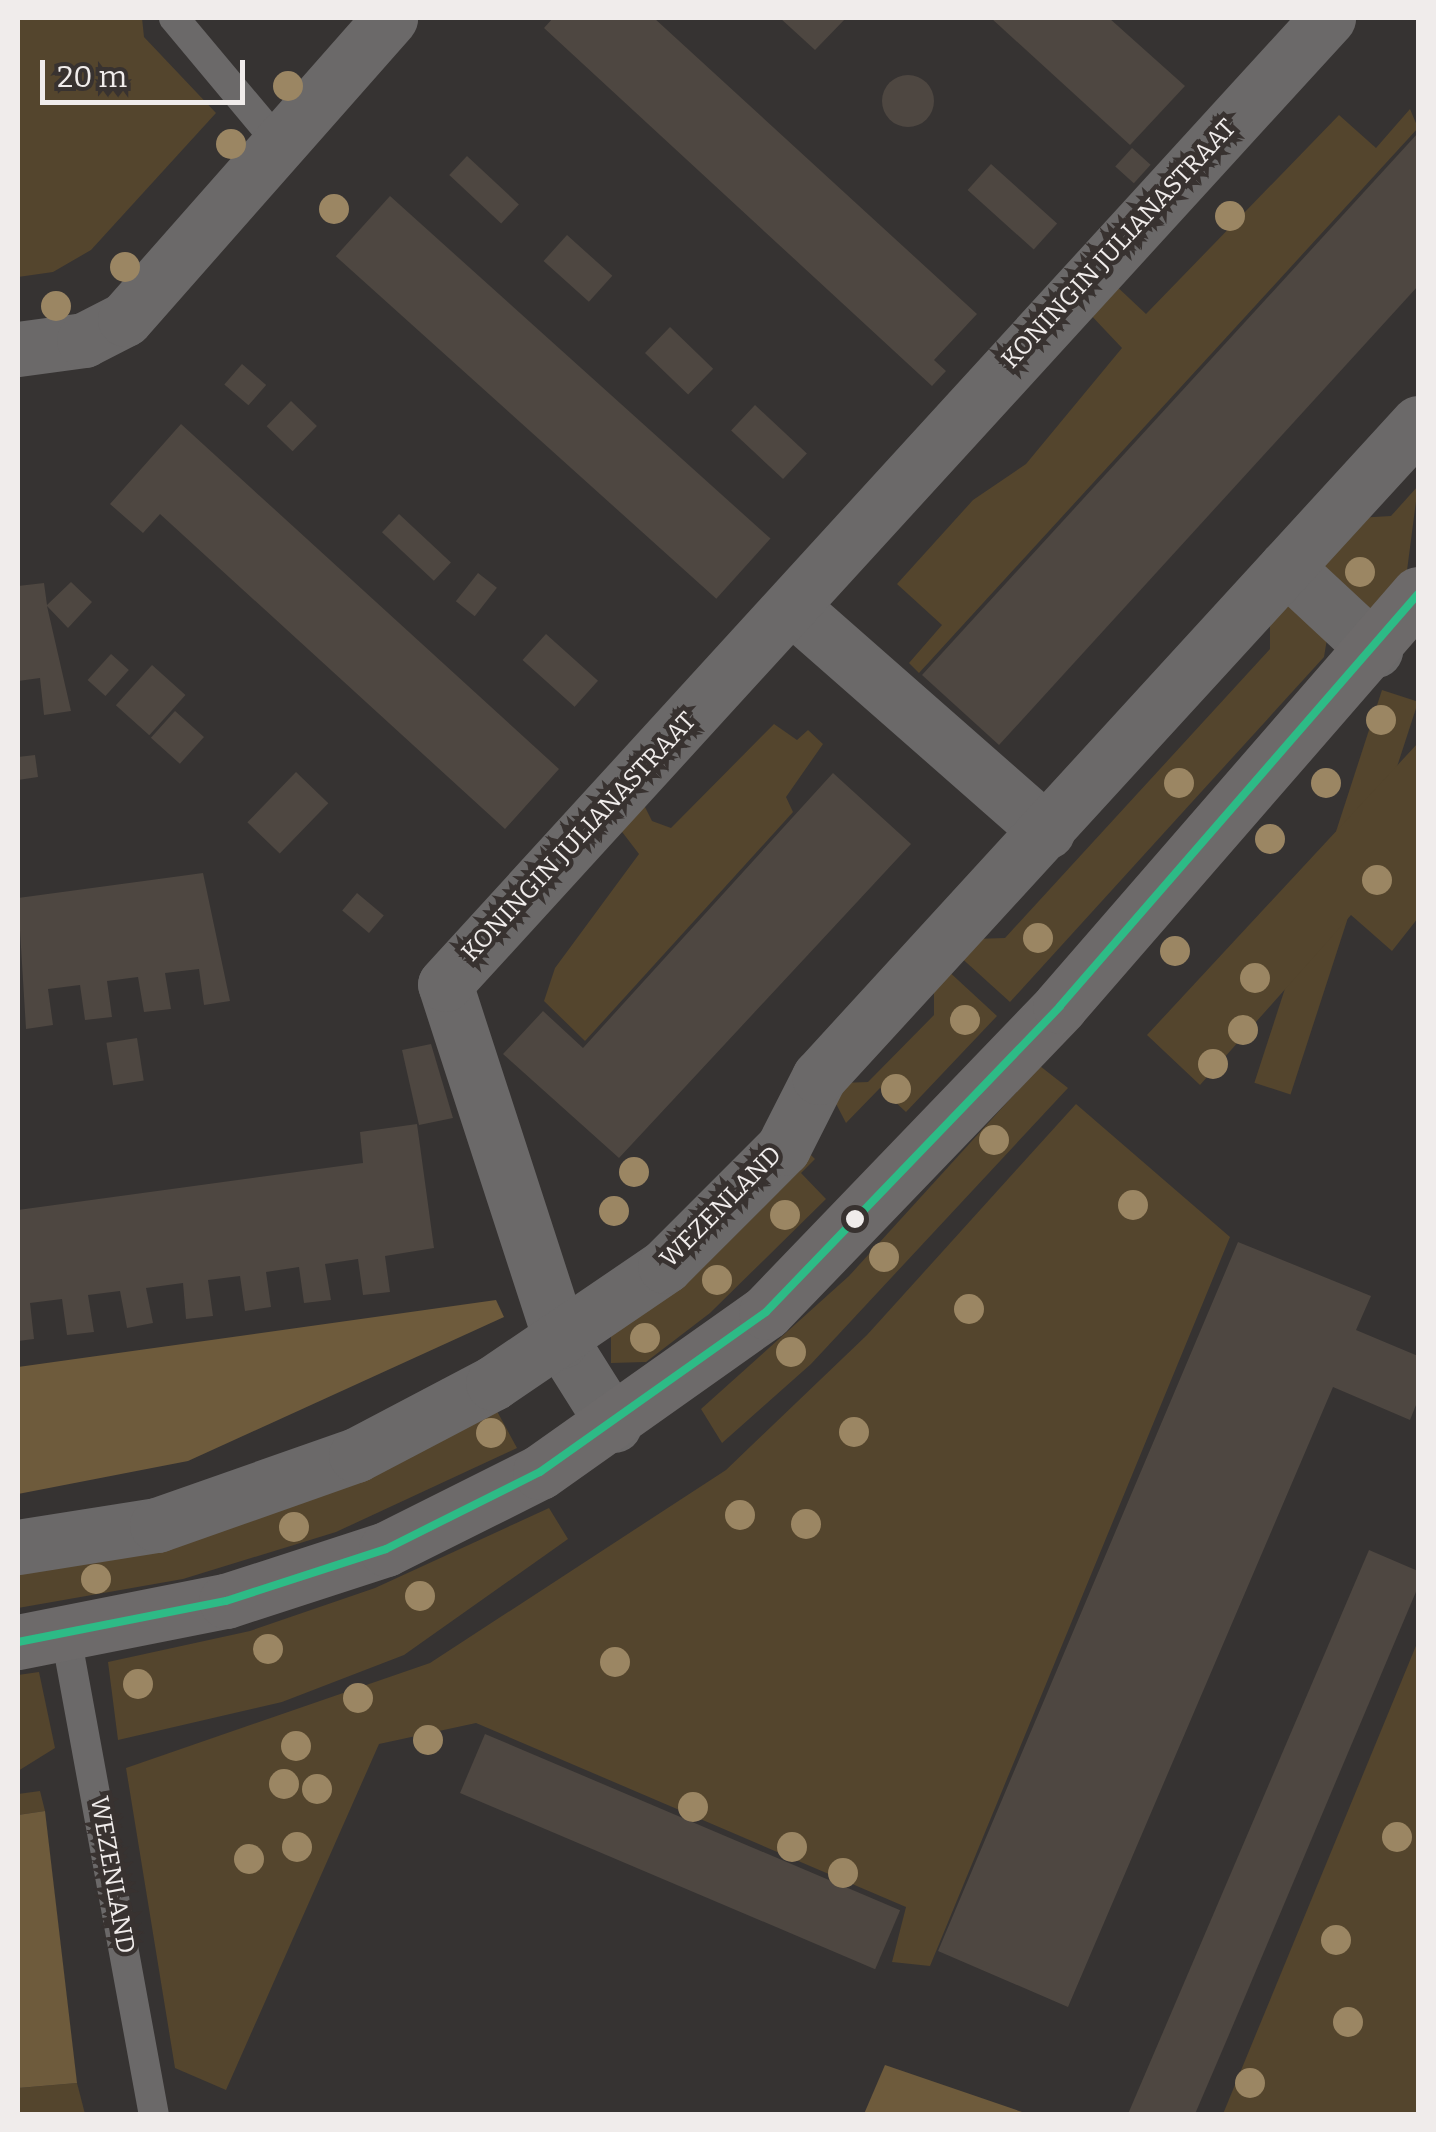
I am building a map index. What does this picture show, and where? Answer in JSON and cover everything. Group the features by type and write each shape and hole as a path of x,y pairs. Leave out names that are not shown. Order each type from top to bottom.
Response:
{"street":[{"path":"18,349 84,340 126,319 276,140 390,18"},
{"name":"KONINGIN JULIANASTRAAT","path":"614,1425 560,1342 444,984 794,609 1328,18"},
{"name":"WEZENLAND","path":"18,1547 157,1525 258,1494 356,1455 560,1342 665,1266 784,1148 819,1076 1048,831 1418,423"},
{"path":"1286,567 1374,650"},
{"name":"WEZENLAND","path":"42,1639 226,1601 386,1549 513,1488 614,1425 766,1312 1060,1006 1374,650 1418,594"},
{"path":"794,609 1048,831"}],"lane":[{"path":"174,18 276,140"},
{"name":"WEZENLAND","path":"42,1639 154,2114"}],"shaded area":[{"path":"18,18 142,18 144,37 216,113 91,250 53,272 18,277"},
{"path":"1410,109 1418,128 919,673 909,663 942,625 897,584 973,500 1026,464 1122,348 1087,311 1112,282 1146,314 1339,115 1376,148"},
{"path":"1418,486 1405,586 1372,629 1316,562 1357,518 1391,516"},
{"path":"1284,598 1327,639 1324,657 1010,1002 957,954 974,939 1005,938 1270,649 1270,611"},
{"path":"1382,690 1418,702 1291,1095 1254,1083"},
{"path":"774,724 797,740 808,730 823,744 786,797 793,812 585,1041 544,1001 555,968 639,854 616,824 641,799 652,821 671,828"},
{"path":"1418,743 1418,918 1392,951 1351,915 1200,1085 1147,1035"},
{"path":"945,968 997,1016 906,1112 880,1088 846,1123 831,1094 840,1083 868,1082 934,1015 934,982"},
{"path":"1040,1066 1068,1088 811,1364 722,1443 701,1409 849,1276"},
{"path":"1076,1104 1230,1237 930,1966 892,1962 906,1907 476,1723 379,1744 226,2090 175,2068 126,1768 430,1663 726,1470 867,1335"},
{"path":"806,1150 815,1159 801,1173 826,1199 710,1313 646,1362 611,1363 611,1335"},
{"path":"496,1300 504,1317 188,1461 18,1494 18,1367"},
{"path":"492,1402 517,1448 336,1532 183,1579 18,1608 18,1565"},
{"path":"549,1508 568,1539 404,1655 282,1702 118,1740 108,1662 250,1631 375,1588"},
{"path":"1418,1641 1418,2114 1223,2114"},
{"path":"39,1672 55,1748 18,1771 18,1675"},
{"path":"40,1791 45,1811 18,1815 18,1794"},
{"path":"45,1811 77,2083 18,2088 18,1815"},
{"path":"885,2065 1028,2114 864,2114"},
{"path":"77,2083 85,2114 18,2114 18,2088"}],"building":[{"path":"553,18 654,18 977,314 934,360 946,371 932,386 544,28"},
{"path":"780,18 846,18 815,50"},
{"path":"991,18 1109,18 1185,86 1130,145"},
{"path":"908,75 926,83 934,101 926,119 908,127 890,119 882,101 890,83"},
{"path":"1418,133 1418,286 999,745 922,675"},
{"path":"1132,148 1151,165 1134,183 1115,167"},
{"path":"467,156 519,204 501,223 449,175"},
{"path":"991,164 1057,224 1034,250 968,190"},
{"path":"390,196 770,539 716,599 336,256"},
{"path":"567,235 612,276 589,302 544,261"},
{"path":"670,327 713,369 688,395 645,353"},
{"path":"242,364 266,385 248,405 224,384"},
{"path":"291,401 317,426 293,451 267,426"},
{"path":"755,405 807,453 783,479 731,431"},
{"path":"181,424 559,769 505,829 160,514 143,533 110,504"},
{"path":"399,514 451,562 434,581 382,532"},
{"path":"478,573 497,588 475,616 456,601"},
{"path":"71,582 92,602 68,628 47,606 71,711 44,715 40,678 18,681 18,586 44,583 47,605"},
{"path":"546,634 598,681 575,707 523,660"},
{"path":"111,654 129,670 105,696 88,680"},
{"path":"152,665 185,695 149,735 116,705"},
{"path":"175,711 204,737 180,764 151,738"},
{"path":"35,755 38,777 18,780 18,757"},
{"path":"296,772 328,803 280,854 247,822"},
{"path":"833,773 911,844 619,1158 503,1054 543,1011 583,1048"},
{"path":"203,873 230,1001 204,1005 199,969 165,973 171,1009 144,1012 138,977 107,981 112,1017 85,1020 80,985 48,989 53,1025 26,1029 18,898"},
{"path":"357,893 384,915 369,933 342,911"},
{"path":"137,1038 144,1080 113,1085 106,1043"},
{"path":"431,1044 453,1118 419,1125 402,1050"},
{"path":"417,1124 434,1248 385,1256 390,1292 363,1295 358,1259 325,1264 331,1300 304,1303 299,1267 266,1272 271,1307 245,1311 240,1276 208,1280 213,1316 186,1319 183,1283 146,1288 153,1323 127,1328 120,1291 88,1295 94,1332 67,1335 62,1299 30,1303 34,1339 18,1341 18,1210 363,1163 360,1132"},
{"path":"1238,1242 1371,1296 1356,1330 1418,1356 1418,1400 1410,1420 1333,1387 1068,2007 938,1951"},
{"path":"1369,1550 1418,1571 1418,1587 1228,2037 1195,2114 1128,2114"},
{"path":"485,1734 900,1910 875,1969 460,1793"}],"transit line":[{"path":"18,1642 226,1601 386,1549 540,1472 766,1312 1060,1006 1418,594"}]}
